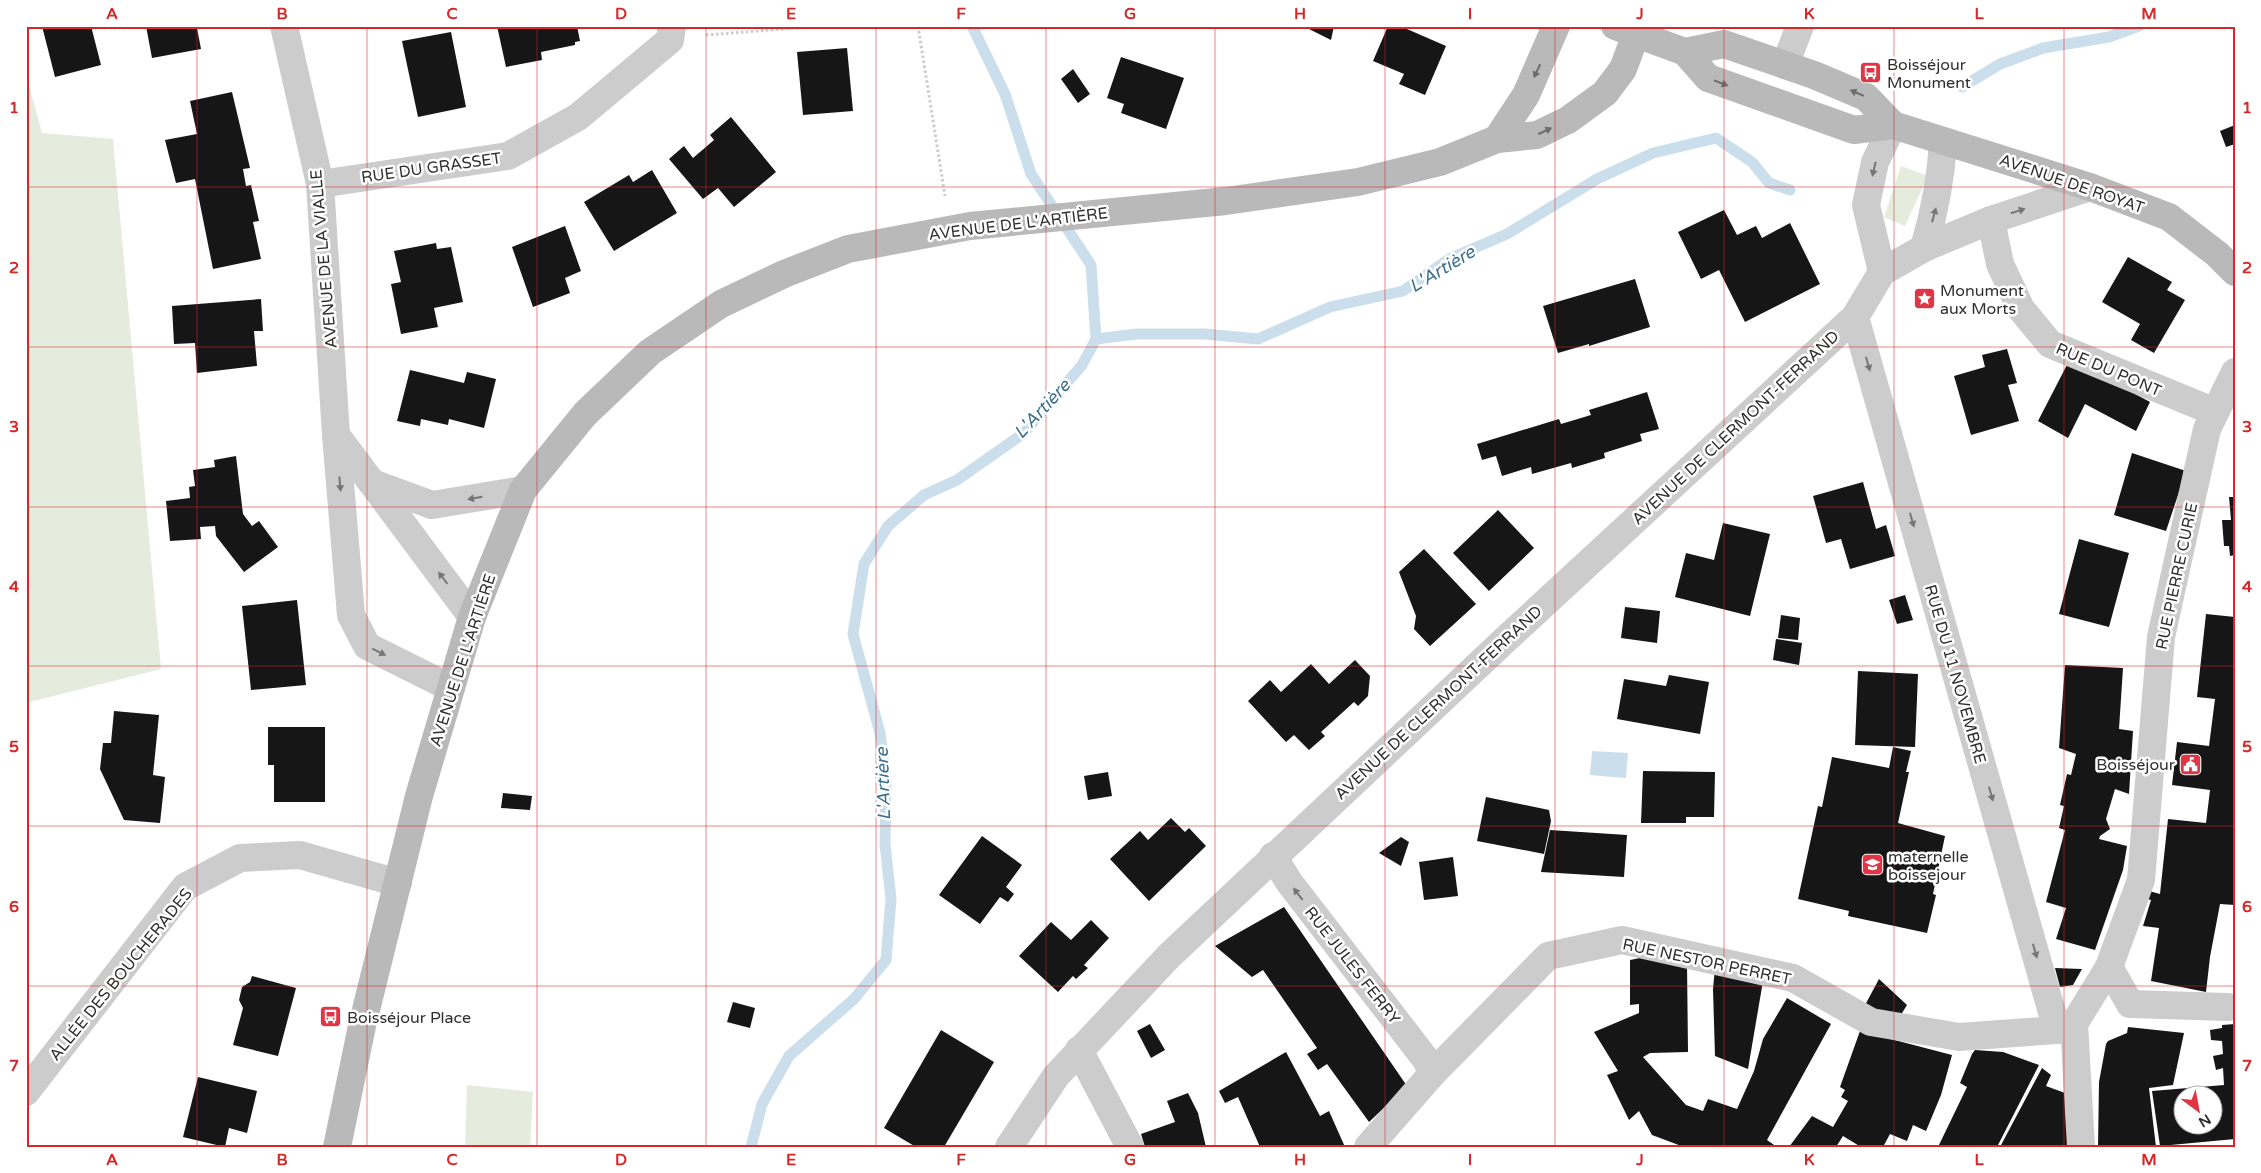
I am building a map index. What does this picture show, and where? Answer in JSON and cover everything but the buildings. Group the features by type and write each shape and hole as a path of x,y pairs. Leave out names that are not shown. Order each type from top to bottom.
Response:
{"street":[{"name":"AVENUE DE LA VIALLE","path":"284,26 320,184 336,435 351,615 367,646 451,688"},
{"path":"1497,139 1526,95 1556,26"},
{"path":"1785,65 1800,26"},
{"name":"AVENUE DE L'ARTIÈRE","path":"337,1147 362,1026 419,796 472,617 523,490 585,414 650,352 721,304 784,274 848,249 950,229 1226,201 1358,182 1440,162 1497,139 1536,135 1568,120 1605,93 1623,69 1625,30"},
{"path":"1625,30 1685,52"},
{"name":"RUE DU GRASSET","path":"320,184 508,156 578,117 671,32"},
{"name":"AVENUE DE ROYAT","path":"1893,125 1866,97 1785,65 1724,44 1685,52 1708,78 1854,130 1893,125 2090,187 2169,217 2218,254 2235,272"},
{"path":"1882,272 1866,205 1875,162 1893,125"},
{"path":"1924,248 1941,181 1943,141"},
{"name":"AVENUE DE CLERMONT-FERRAND","path":"1009,1147 1056,1076 1169,956 1513,632 1855,317 1882,272 1924,248 1991,220 2090,187"},
{"name":"RUE DU PONT","path":"1991,220 2000,264 2021,309 2050,344 2215,412"},
{"name":"RUE DU 11 NOVEMBRE","path":"1855,317 2066,1027 2080,1147"},
{"name":"RUE PIERRE CURIE","path":"2066,1027 2109,968 2141,880 2161,637 2207,429 2235,372"},
{"path":"336,435 472,617"},
{"path":"372,483 432,505 523,490"},
{"name":"ALLÉE DES BOUCHERADES","path":"26,1092 186,887 240,858 300,855 398,883"},
{"name":"RUE JULES FERRY","path":"1273,856 1288,882 1427,1061 1432,1074"},
{"name":"RUE NESTOR PERRET","path":"1368,1147 1432,1074 1548,956 1622,940 1794,978 1871,1022 1959,1037 2066,1027"},
{"path":"2109,968 2130,1004 2228,1007"},
{"path":"1079,1050 1130,1147"}],"path":[{"path":"671,32 821,26"},
{"path":"918,26 950,229"}],"green space":[{"path":"26,74 42,133 113,139 161,669 26,703"},
{"path":"1901,166 1928,176 1905,226 1884,217"},
{"path":"467,1085 533,1092 530,1147 465,1147"}],"water":[{"path":"1592,751 1628,753 1626,778 1590,775"}],"waterway":[{"path":"972,26 1005,94 1031,174 1091,265 1096,339"},
{"name":"L'Artière","path":"1962,87 2000,64 2043,48 2109,37 2139,26"},
{"name":"L'Artière","path":"1096,339 1136,334 1205,334 1258,339 1330,307 1403,291 1449,259 1507,234 1597,179 1653,153 1716,138 1752,162 1769,183 1790,190"},
{"name":"L'Artière","path":"751,1147 762,1104 789,1056 854,999 886,960 891,899 885,844 886,779 880,733 853,634 864,564 888,526 924,495 957,480 1024,433 1082,365 1096,339"}],"place":[{"name":"Boisséjour Monument","path":"1871,73"},
{"name":"Monument aux Morts","path":"1924,299"},
{"name":"Boisséjour","path":"2191,764"},
{"name":"maternelle boissejour","path":"1872,865"},
{"name":"Boisséjour Place","path":"331,1017"}]}
